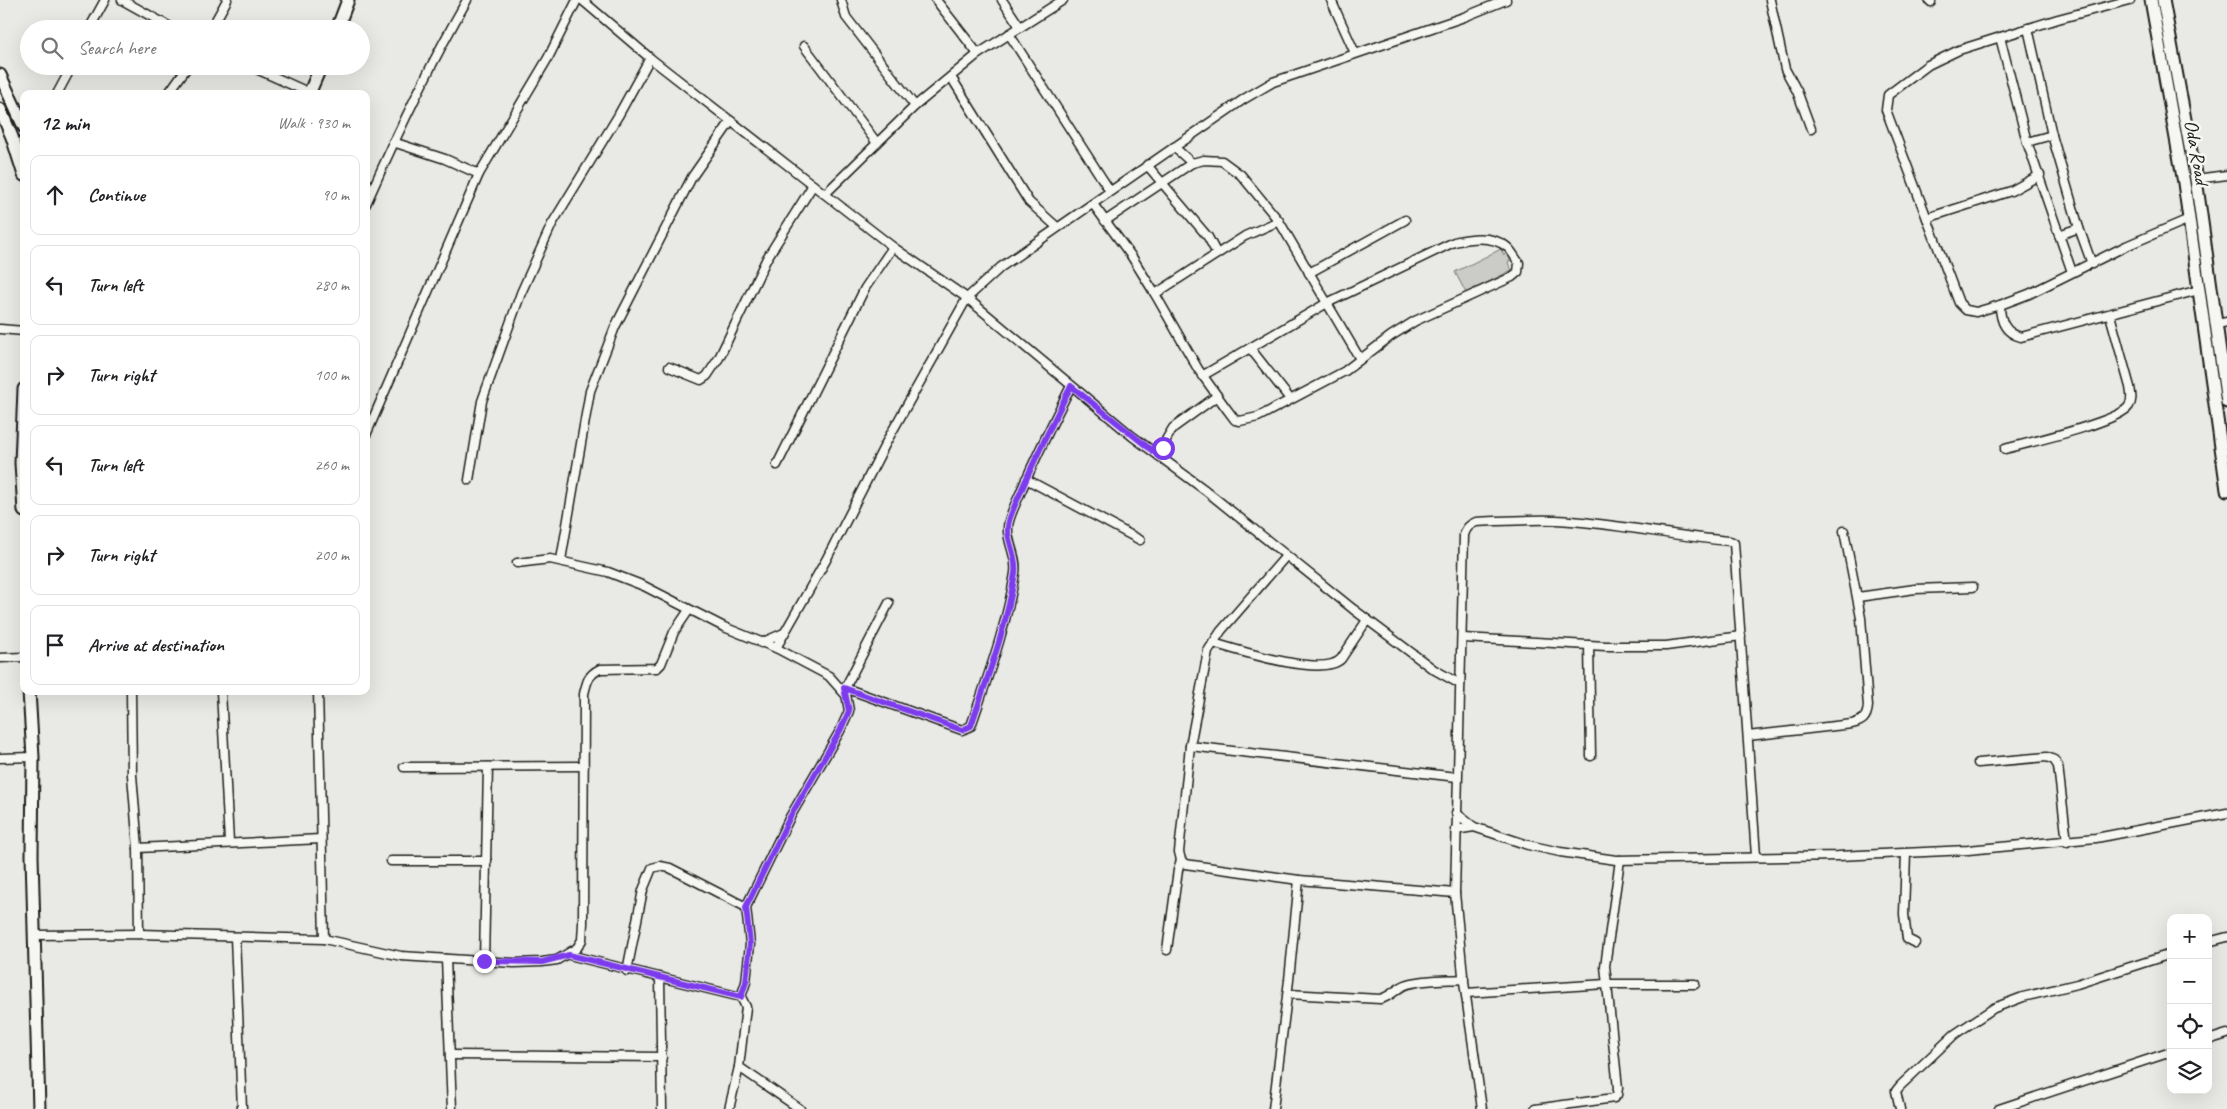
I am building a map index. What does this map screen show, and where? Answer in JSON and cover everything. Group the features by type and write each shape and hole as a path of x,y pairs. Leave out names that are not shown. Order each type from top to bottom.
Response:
{"street":[{"path":"94,20 105,0"},
{"path":"122,0 158,20"},
{"path":"216,20 227,0"},
{"path":"340,20 348,0"},
{"path":"370,195 393,142 442,44 468,0"},
{"path":"370,426 480,174 548,58 577,0"},
{"path":"582,0 650,58 893,247 967,298 1071,386 1367,620 1433,669 1460,684"},
{"path":"841,0 846,17 915,106"},
{"path":"936,0 978,54"},
{"path":"1002,0 1020,27"},
{"path":"825,194 915,106 978,54 1063,0"},
{"path":"1330,0 1354,54"},
{"path":"776,648 826,560 888,439 967,298 1001,267 1244,99 1273,82 1464,17 1506,0"},
{"path":"1770,0 1785,69 1797,91 1811,129"},
{"path":"2130,0 2028,28 1959,50 1928,65 1888,95 1886,110 1959,303 1966,310 1976,312 2028,294 2126,246 2189,219"},
{"name":"Oda Road","path":"2151,0 2184,183 2227,490"},
{"name":"Oda Road","path":"2163,0 2222,323 2227,402"},
{"path":"2028,28 2052,135 2079,228 2092,264"},
{"path":"1009,34 1110,191"},
{"path":"2000,37 2027,142 2072,272"},
{"path":"804,46 877,143"},
{"path":"469,480 482,401 521,293 552,224 618,116 650,58"},
{"path":"0,75 20,118"},
{"path":"59,90 67,75"},
{"path":"171,90 182,75"},
{"path":"269,75 301,90"},
{"path":"312,90 317,75"},
{"path":"951,77 1029,202 1057,227"},
{"path":"0,109 20,162"},
{"path":"562,560 590,391 596,372 615,327 692,177 731,121"},
{"path":"2027,142 2052,135"},
{"path":"393,142 445,159 480,174"},
{"path":"1174,147 1192,163"},
{"path":"1105,221 1192,163 1216,160 1227,164 1241,175 1279,220 1360,359"},
{"path":"1147,166 1208,237 1217,254"},
{"path":"1927,218 2010,191 2040,175"},
{"path":"2196,179 2227,175"},
{"path":"669,367 701,380 707,376 719,358 767,258 813,185"},
{"path":"1093,204 1132,257 1202,376 1235,420 1240,421 1258,417 1346,371 1360,359 1415,321 1512,277 1518,272 1519,263 1508,247 1497,241 1470,238 1454,242 1327,303 1202,376"},
{"path":"1155,294 1245,236 1279,220"},
{"path":"1309,273 1405,220"},
{"path":"2059,235 2079,228"},
{"path":"777,465 865,288 893,247"},
{"path":"2000,305 2000,316 2004,327 2012,335 2021,337 2199,290"},
{"path":"2005,449 2096,423 2121,414 2129,407 2132,399 2130,387 2110,315"},
{"path":"0,329 20,331"},
{"path":"1250,348 1290,399"},
{"path":"517,563 544,559 562,560 608,572 644,586 689,610 776,648 829,676 845,691 962,730 971,726 996,651 1010,600 1015,570 1014,556 1008,532 1009,521 1026,479 1071,386"},
{"path":"1159,456 1166,438 1174,428 1217,396"},
{"path":"1026,479 1140,540"},
{"path":"1482,1109 1464,979 1455,893 1457,776 1466,529 1476,522 1566,521 1682,536 1730,540 1734,543 1756,856"},
{"path":"1748,736 1852,724 1861,722 1867,716 1865,655 1858,598 1844,531"},
{"path":"1167,950 1181,860 1179,852 1190,746 1208,651 1221,631 1286,556"},
{"path":"1858,598 1915,588 1973,586"},
{"path":"729,1109 738,1067 746,1007 741,997 746,982 750,944 746,907 790,817 840,731 849,711 845,691 889,603"},
{"path":"35,935 139,934 324,939 401,956 484,961 542,962 569,955 578,948 582,940 584,694 587,680 592,673 600,669 657,668 661,664 674,632 689,610"},
{"path":"1213,643 1277,661 1326,667 1336,664 1341,660 1367,620"},
{"path":"761,643 784,632"},
{"path":"1463,638 1589,645 1666,646 1741,636"},
{"path":"1589,645 1591,756"},
{"path":"0,658 20,657"},
{"path":"29,695 33,758 31,790 39,1109"},
{"path":"131,695 132,775 138,848 139,934"},
{"path":"221,695 229,842"},
{"path":"318,695 324,939"},
{"path":"1190,746 1457,776"},
{"path":"1978,763 2047,757 2054,760 2058,766 2066,842"},
{"path":"0,758 33,758"},
{"path":"404,767 584,766"},
{"path":"484,961 488,767"},
{"path":"1456,813 1474,827 1528,845 1560,852 1620,860 1906,853 2066,842 2227,813"},
{"path":"1456,830 1474,827"},
{"path":"138,848 229,842 321,839"},
{"path":"1906,853 1904,914 1907,939 1914,943"},
{"path":"1181,860 1185,864 1298,880 1455,893"},
{"path":"1535,1109 1614,1098 1617,1095 1618,1088 1605,966 1620,860"},
{"path":"391,861 487,861"},
{"path":"627,970 643,890 652,868 660,866 670,868 746,907"},
{"path":"1273,1109 1288,994 1298,880"},
{"path":"235,936 242,1109"},
{"path":"2212,941 2227,937"},
{"path":"569,955 741,997"},
{"path":"1900,1109 1896,1091 1900,1086 1955,1034 1994,1008 2023,997 2077,984 2167,955"},
{"path":"446,959 452,1109"},
{"path":"660,978 662,1109"},
{"path":"1288,994 1380,998 1387,997 1409,983 1464,979"},
{"path":"1466,993 1606,984 1695,984"},
{"path":"2212,1039 2227,1034"},
{"path":"1999,1109 2167,1053"},
{"path":"450,1055 662,1057"},
{"path":"738,1067 800,1109"}],"shaded area":[{"path":"1501,249 1504,255 1508,253 1512,257 1508,263 1512,270 1466,293 1455,272"}],"route":[{"path":"484,961 542,962 557,960 569,955 741,997 746,982 750,944 746,907 790,817 840,731 849,711 844,688 962,730 971,726 996,651 1010,600 1015,570 1014,556 1008,532 1009,521 1026,479 1071,386 1159,456 1163,448"}]}
